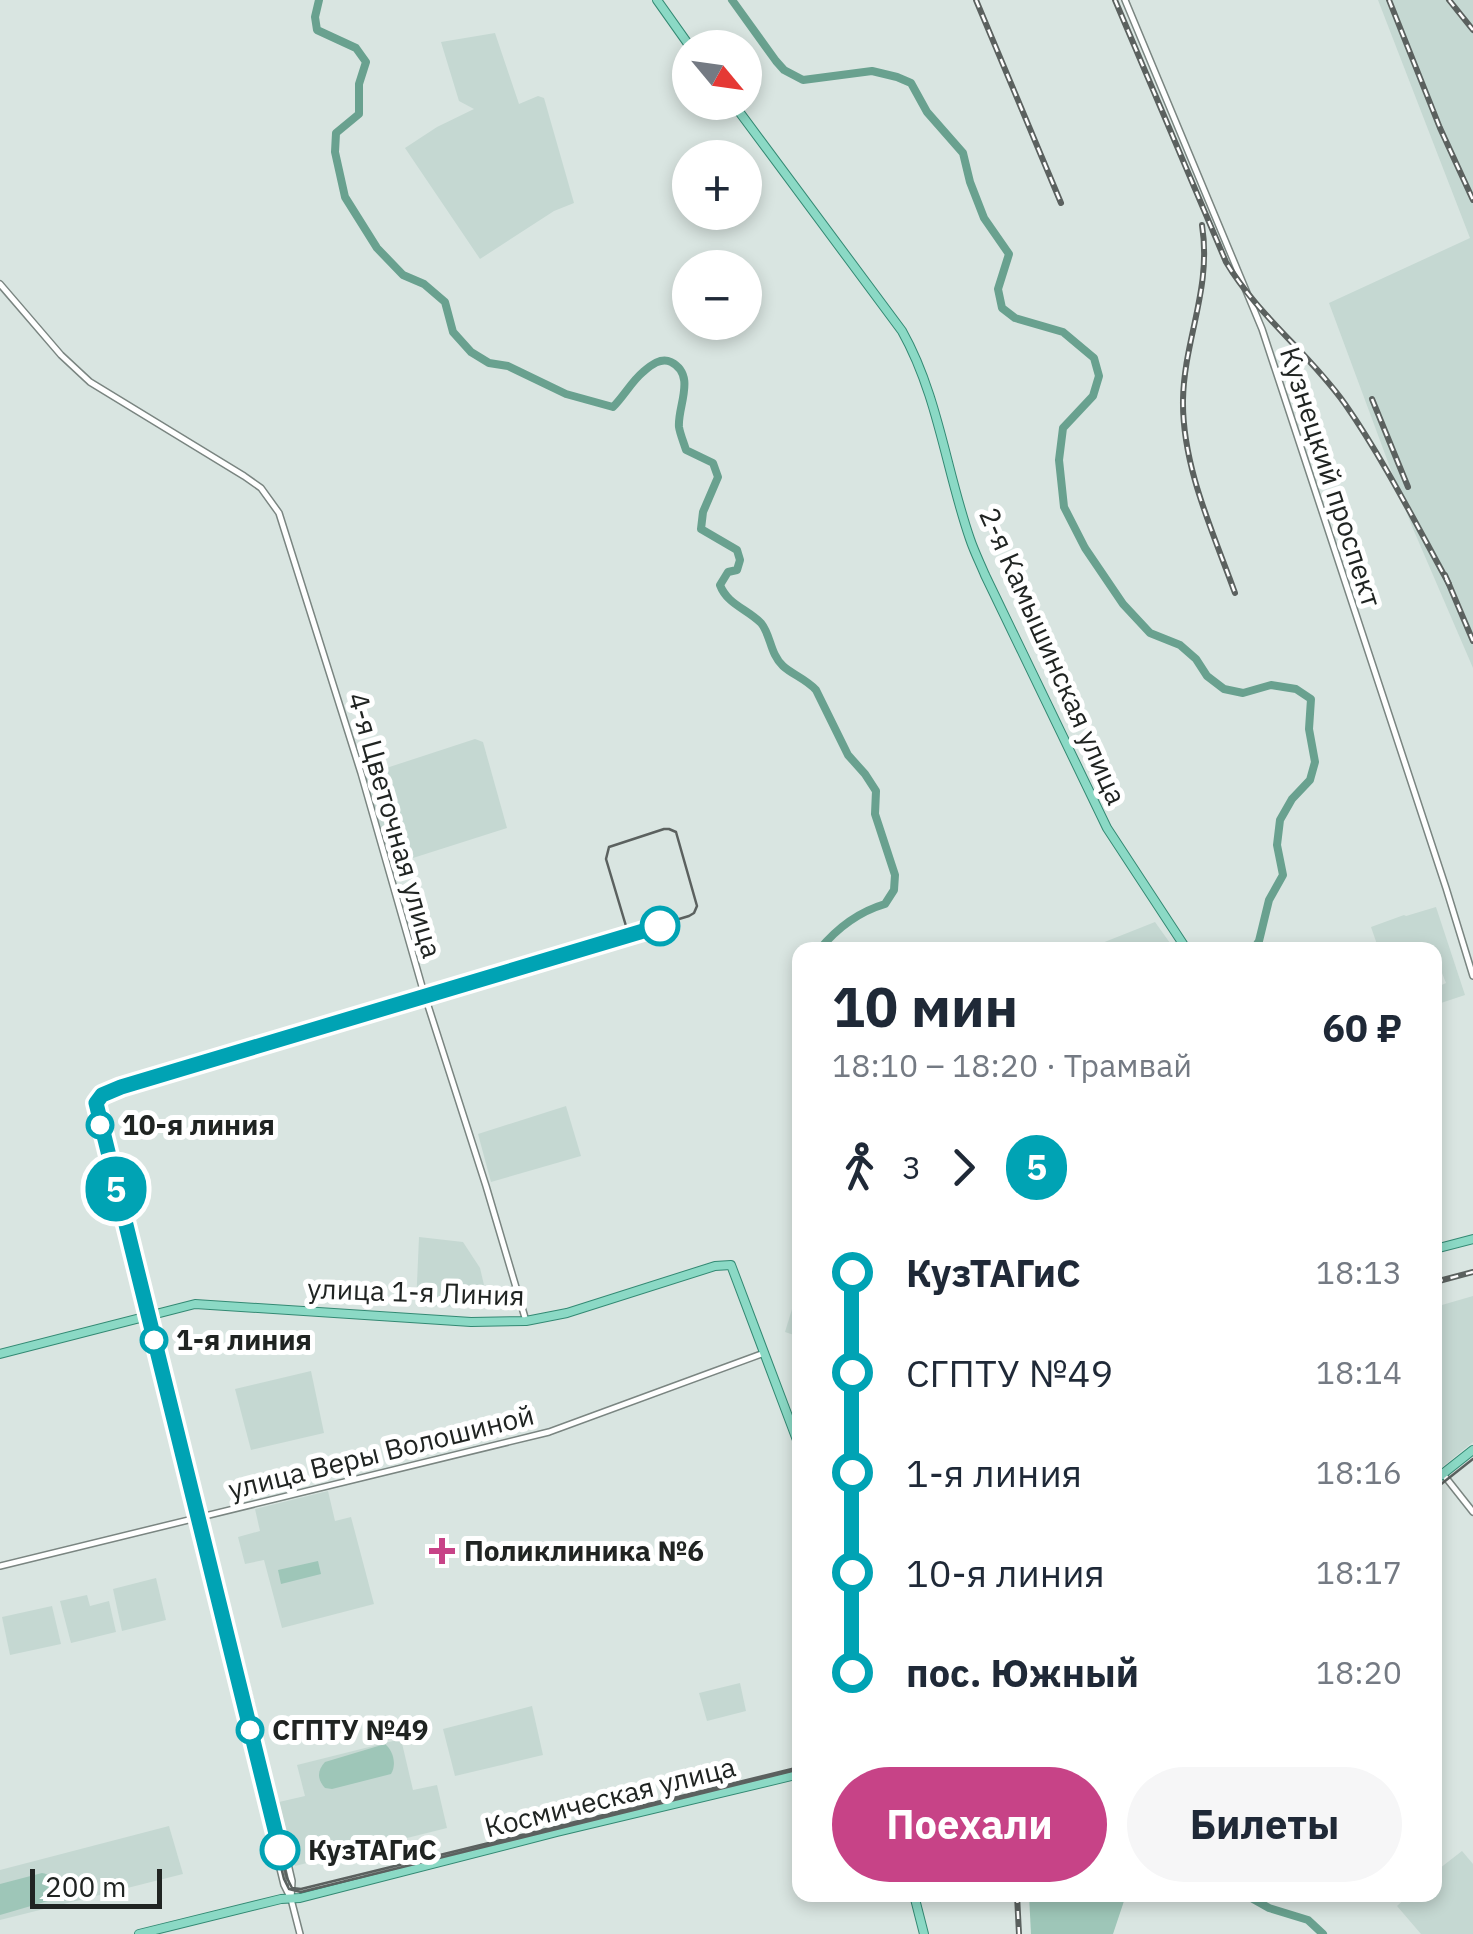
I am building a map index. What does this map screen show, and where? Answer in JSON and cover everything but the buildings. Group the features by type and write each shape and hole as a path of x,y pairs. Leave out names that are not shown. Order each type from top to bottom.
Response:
{"main road":[{"path":"657,0 678,30"},
{"name":"2-я Камышинская улица","path":"745,120 902,331 918,362 970,540 985,575 1107,828 1182,942"},
{"path":"1442,1247 1473,1239"},
{"name":"улица 1-я Линия","path":"0,1354 195,1304 471,1322 526,1321 567,1313 716,1266 731,1265 764,1353"},
{"path":"764,1353 792,1427"},
{"path":"1442,1475 1473,1450"},
{"name":"Космическая улица","path":"140,1934 792,1776"},
{"path":"916,1902 924,1934"}],"street":[{"name":"Кузнецкий проспект","path":"1125,0 1262,328 1473,976"},
{"name":"4-я Цветочная улица","path":"0,284 61,355 90,382 253,482 279,512 526,1321"},
{"path":"148,1316 252,1705 292,1881 290,1898"},
{"name":"улица Веры Волошиной","path":"0,1566 549,1432 764,1353"},
{"path":"1442,1480 1473,1512"},
{"path":"194,1517 284,1885 300,1934"}],"shaded area":[{"path":"1378,0 1473,0 1473,668 1411,524 1329,303 1470,238"},
{"path":"495,33 519,104 538,96 544,98 574,203 554,211 480,259 405,148 474,109 459,101 441,42"},
{"path":"475,739 483,742 507,828 391,865 365,775"},
{"path":"1436,907 1465,995 1442,1003 1442,985 1446,983 1442,973 1442,942 1376,942 1371,927"},
{"path":"1155,922 1169,942 1105,942"},
{"path":"566,1106 581,1156 491,1182 478,1134"},
{"path":"419,1237 463,1242 480,1268 484,1285 482,1307 416,1306"},
{"path":"1473,1296 1473,1442 1442,1467 1442,1305"},
{"path":"792,1309 792,1334 785,1332"},
{"path":"311,1371 324,1433 251,1450 235,1389"},
{"path":"328,1491 335,1521 351,1517 374,1604 282,1628 264,1560 245,1564 238,1537 260,1531 255,1509"},
{"path":"156,1578 166,1620 122,1631 113,1589"},
{"path":"87,1595 90,1606 109,1601 116,1632 71,1643 60,1601"},
{"path":"52,1606 61,1644 10,1655 2,1617"},
{"path":"740,1683 746,1711 707,1721 699,1693"},
{"path":"532,1706 543,1755 455,1776 443,1729"},
{"path":"401,1739 413,1790 437,1785 447,1828 295,1866 279,1802 305,1796 297,1765"},
{"path":"169,1826 183,1874 0,1920 0,1870"},
{"path":"1462,1851 1473,1864 1473,1934 1421,1934 1397,1906 1401,1902 1442,1902 1442,1867"}],"green space":[{"path":"318,1561 321,1574 281,1584 278,1570"},
{"path":"385,1744 393,1758 391,1774 332,1789 322,1785 319,1775 325,1762"},
{"path":"42,1873 51,1877 54,1884 48,1901 0,1915 0,1884"},
{"path":"1029,1902 1124,1902 1113,1934 1031,1934"}],"waterway":[{"path":"319,0 317,30 356,48 366,62 359,84 359,114 336,133 335,152 345,197 377,248 403,275 424,284 445,302 453,332 471,352 566,394 613,407 656,362 671,362 683,375 679,427 686,450 713,463 718,477 703,512 701,529 737,550 740,560 737,570 728,572 720,585 723,592 761,623 783,666 816,690 848,755 876,791 875,814 895,875 894,890 885,904 849,922 826,942"},
{"path":"732,0 776,61 803,80 872,71 911,83 927,112 963,153 984,218 1009,254 998,289 1002,308 1015,318 1063,332 1094,358 1099,376 1093,396 1063,428 1059,460 1064,507 1085,548 1123,604 1150,633 1180,645 1224,689 1243,693 1271,685 1296,689 1311,699 1309,729 1315,762 1310,780 1280,820 1277,845 1283,875 1269,900 1258,942"},
{"path":"1258,1902 1308,1920 1323,1934"}],"tram line":[{"path":"792,1769 301,1889 292,1888 96,1108 101,1097 121,1087 689,916 697,906 676,832 664,829 609,847 606,859 626,926 617,936 109,1089 97,1096 93,1109 289,1889 301,1892 792,1771"},
{"name":"5","path":"280,1850 96,1103 102,1095 121,1087 660,926"},
{"path":"1442,1483 1473,1459"}],"railway":[{"path":"976,0 1061,203"},
{"path":"1115,0 1226,262 1253,300 1345,404 1449,584"},
{"path":"1389,0 1473,200"},
{"path":"1449,0 1473,30"},
{"path":"1202,225 1203,271 1185,378 1184,425 1200,498 1235,593"},
{"path":"1372,399 1408,487"},
{"path":"1445,575 1473,641"},
{"path":"1442,1280 1473,1272"},
{"path":"1017,1902 1019,1934"}],"place":[{"name":"10-я линия","path":"100,1125"},
{"name":"1-я линия","path":"154,1340"},
{"name":"Поликлиника №6","path":"442,1551"},
{"name":"СГПТУ №49","path":"250,1730"},
{"name":"КузТАГиС","path":"280,1850"}]}
